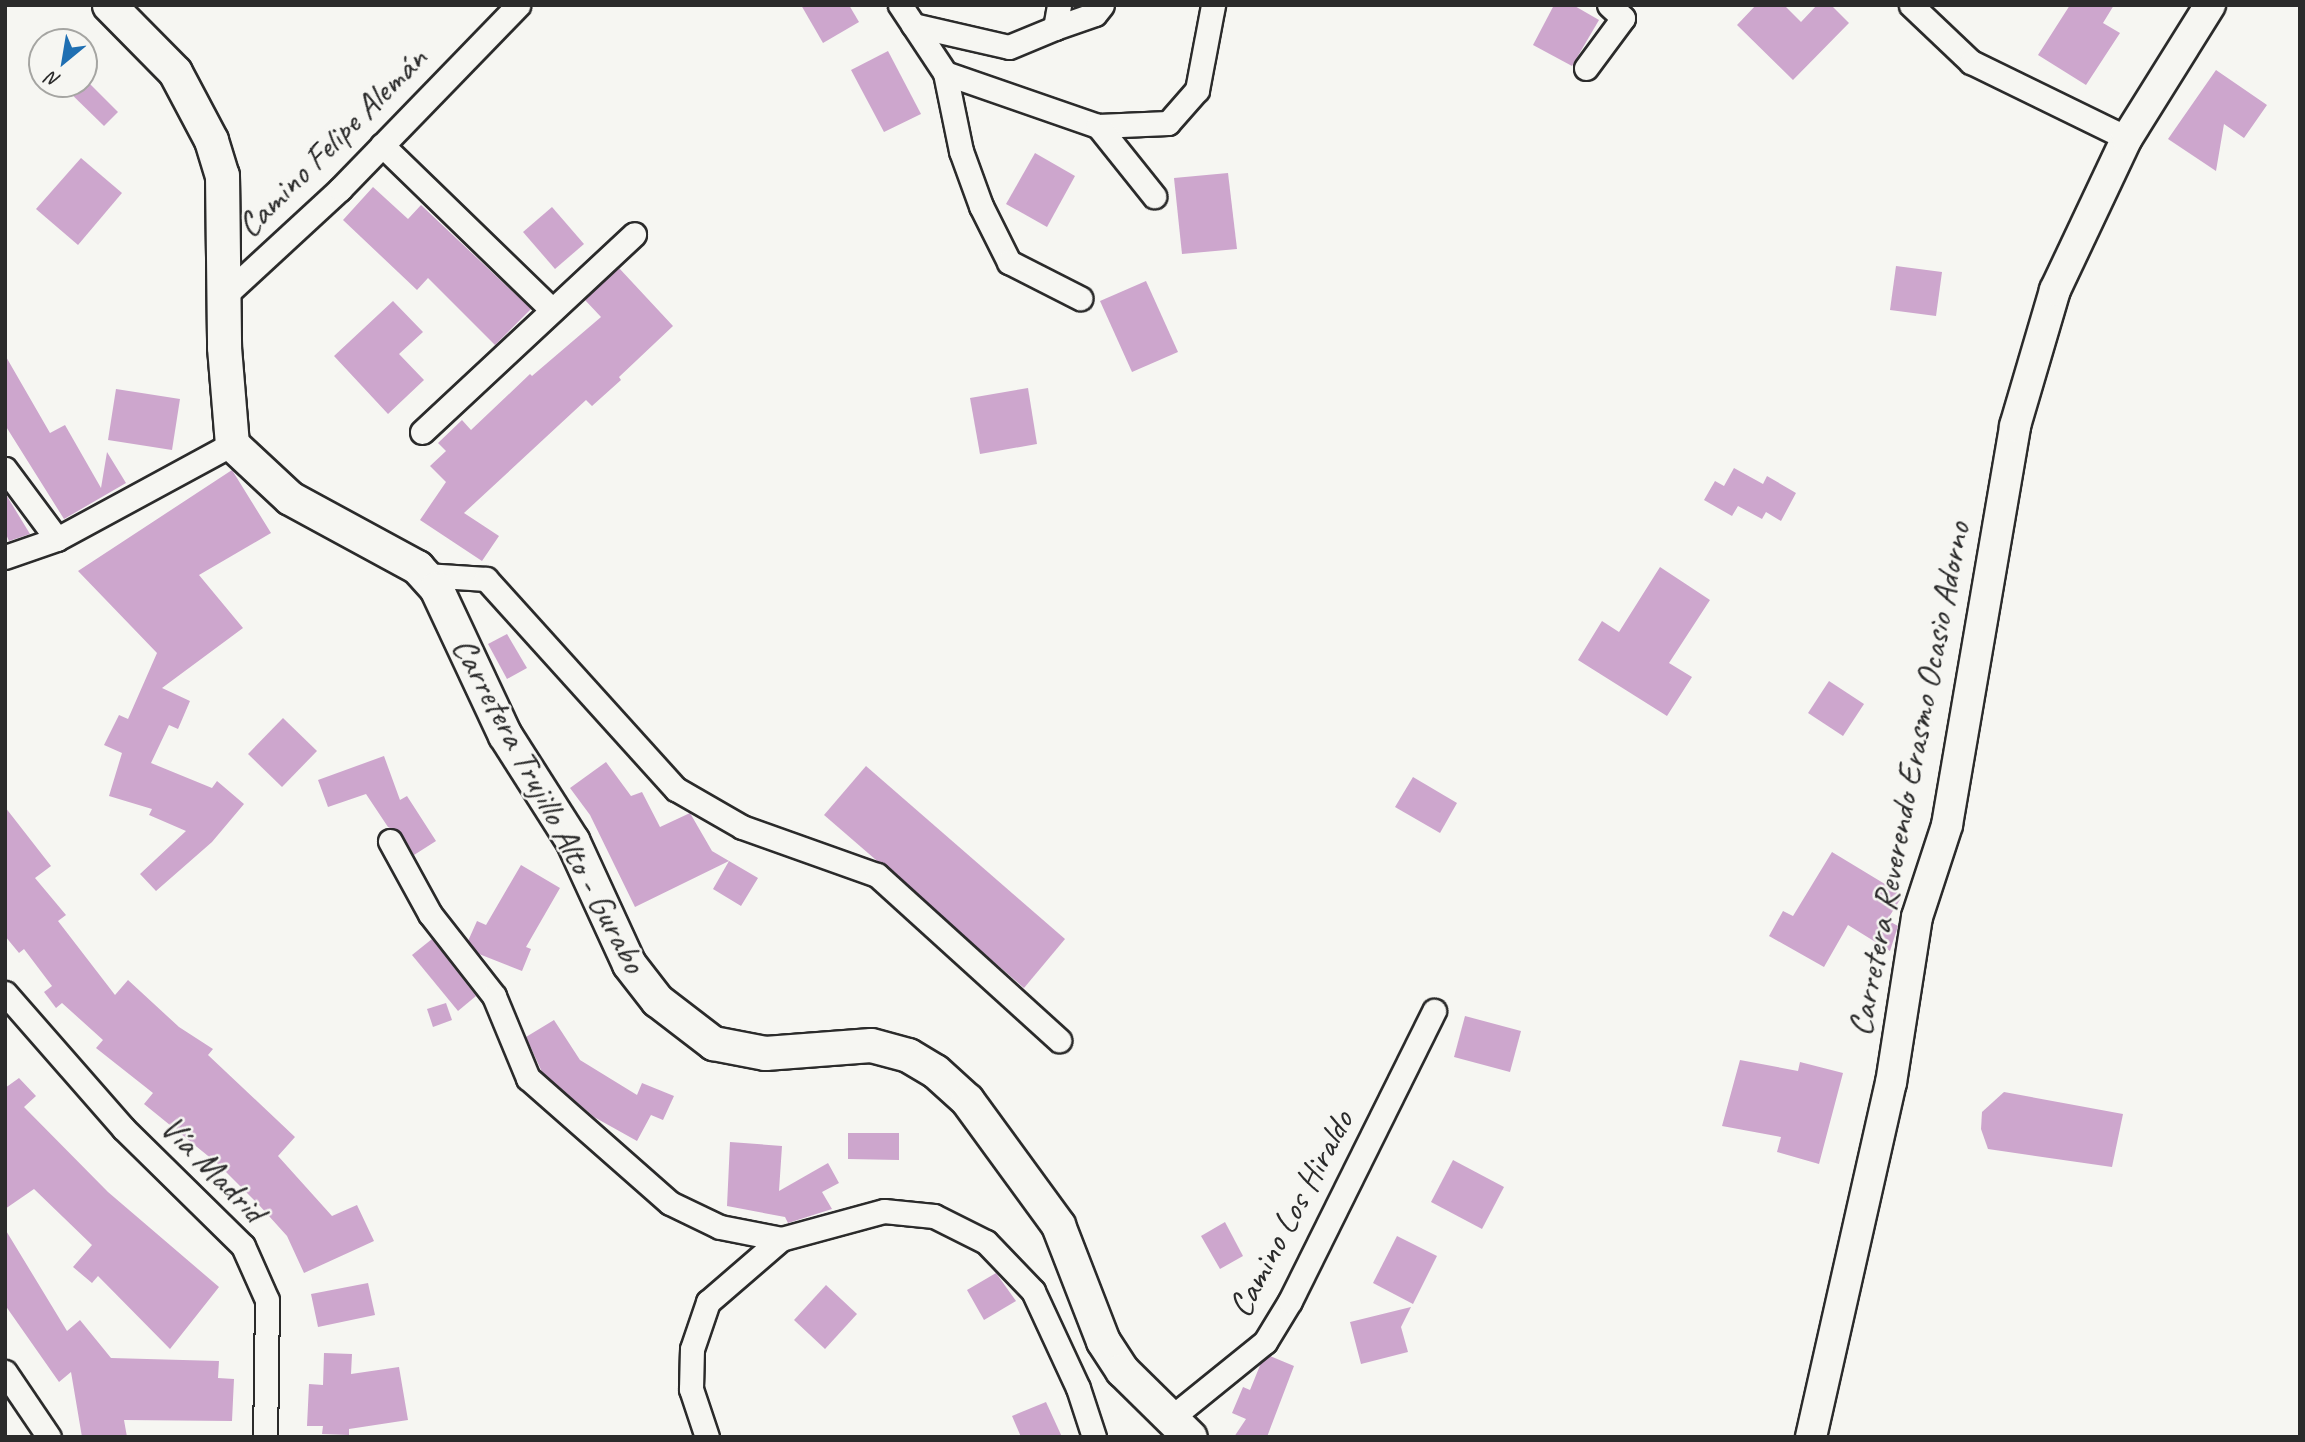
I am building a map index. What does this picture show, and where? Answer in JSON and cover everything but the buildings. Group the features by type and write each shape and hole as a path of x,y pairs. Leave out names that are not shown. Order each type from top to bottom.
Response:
{"main road":[{"path":"109,5 175,72 211,140 222,175 223,297 232,444"},
{"name":"Carretera Trujillo Alto - Gurabo","path":"232,444 290,498 425,575 436,589 506,735 572,840 629,964 657,1000 713,1043 765,1053 871,1045 908,1055 935,1071 967,1100 1058,1225 1103,1341 1122,1370 1181,1428"}],"street":[{"name":"Camino Felipe Alemán","path":"223,297 382,145 518,5"},
{"path":"900,5 945,73 961,152 981,206 1009,262 1080,298"},
{"path":"1055,28 1059,5"},
{"path":"913,25 1009,47 1095,14 1102,5"},
{"path":"1586,68 1623,18 1609,5"},
{"path":"1911,5 1971,62 2127,138"},
{"name":"Carretera Reverendo Erasmo Ocasio Adorno","path":"1811,1437 1891,1083 1917,917 1947,825 2015,426 2055,290 2127,138 2210,5"},
{"path":"945,73 1098,126 1168,123 1197,90 1213,6"},
{"path":"1098,126 1153,196"},
{"path":"382,145 552,310"},
{"path":"422,432 634,234"},
{"path":"5,557 57,539 232,444"},
{"path":"5,470 57,539"},
{"path":"425,575 486,579 677,789 742,827 877,875 1059,1040"},
{"path":"390,841 430,914 494,996 528,1078 670,1203 719,1227 781,1239"},
{"name":"Vía Madrid","path":"5,993 123,1128 243,1246 267,1300 265,1437"},
{"name":"Camino Los Hiraldo","path":"1181,1428 1265,1342 1290,1301 1434,1011"},
{"path":"707,1437 691,1389 692,1349 708,1302 781,1239 884,1211 934,1216 986,1242 1033,1291 1078,1388 1094,1437"},
{"path":"5,1372 49,1437"}]}
